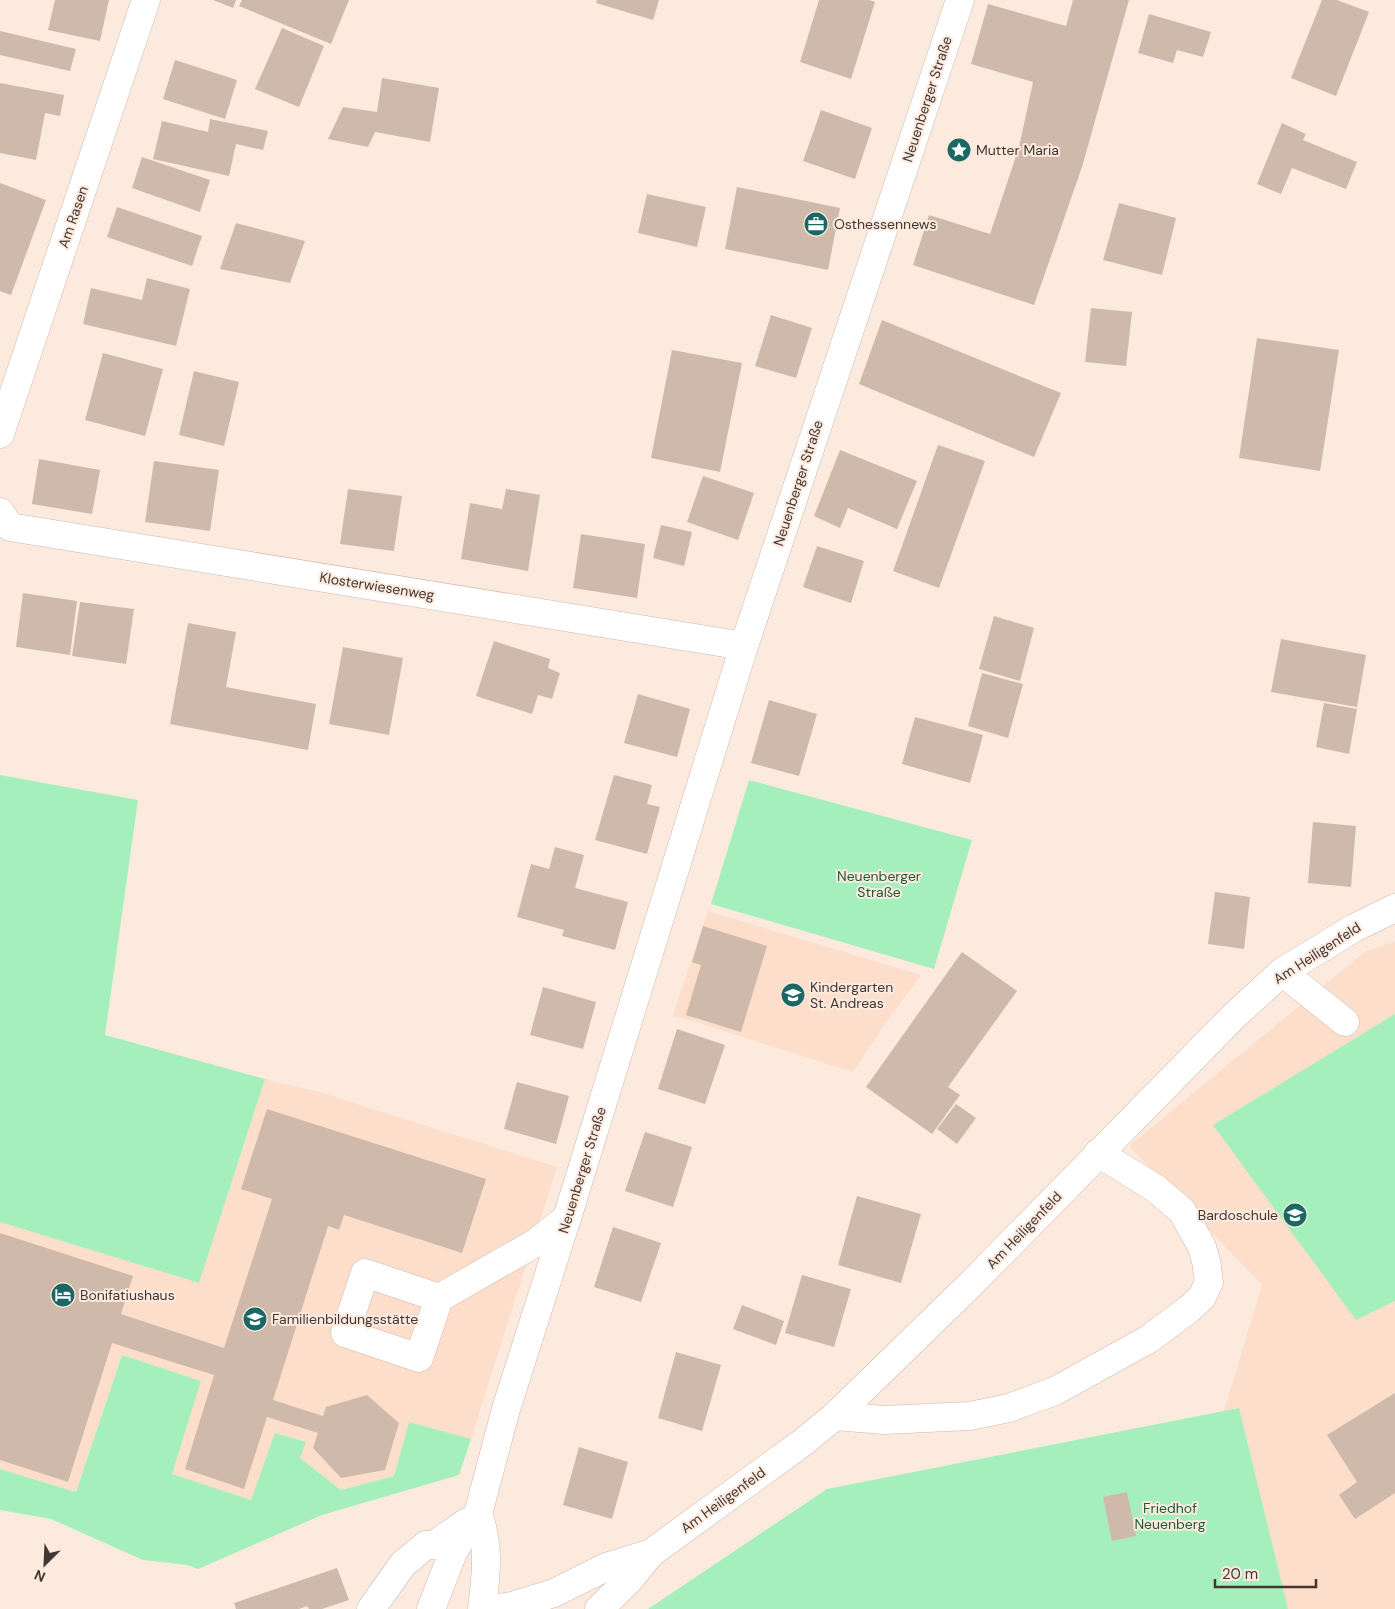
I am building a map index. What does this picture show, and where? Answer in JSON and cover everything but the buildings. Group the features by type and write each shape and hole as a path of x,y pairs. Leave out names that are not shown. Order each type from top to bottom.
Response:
{"street":[{"name":"Am Rasen","path":"0,434 146,0"},
{"name":"Neuenberger Straße","path":"430,1609 452,1555 465,1530 478,1514 506,1409 744,646 960,0"},
{"name":"Klosterwiesenweg","path":"5,519 744,646"},
{"name":"Am Heiligenfeld","path":"599,1609 629,1580 651,1554 802,1443 835,1416 971,1284 1234,1016 1282,972 1354,928 1395,908"},
{"path":"1282,972 1345,1022"},
{"path":"835,1416 884,1420 970,1416 1009,1408 1055,1391 1149,1339 1202,1297 1209,1282 1206,1261 1202,1247 1182,1211 1155,1188 1098,1153"},
{"path":"440,1298 537,1242 567,1218"},
{"path":"371,1609 403,1564 426,1544 434,1545 478,1514 486,1538 487,1565 482,1609"},
{"name":"Am Heiligenfeld","path":"491,1609 512,1606 554,1593 606,1567 651,1554"}],"shaded area":[{"name":"Kindergarten St. Andreas","path":"708,911 921,975 853,1072 673,1015"},
{"name":"Bardoschule","path":"1395,942 1395,1609 1283,1609 1224,1411 1262,1285 1129,1146 1366,951"},
{"name":"Familienbildungsstätte","path":"265,1079 319,1092 557,1167 471,1439 409,1422 394,1476 341,1490 300,1458 251,1500 172,1474 201,1381 122,1355 76,1492 0,1469 0,1222 199,1283"}],"green space":[{"path":"0,775 138,800 105,1035 265,1079 199,1283 0,1222"},
{"name":"Neuenberger Straße","path":"749,780 972,840 934,969 711,904"},
{"path":"1395,1014 1395,1301 1356,1320 1213,1125"},
{"path":"122,1355 201,1381 172,1474 251,1500 275,1433 306,1442 300,1458 341,1490 394,1476 409,1422 471,1439 459,1475 322,1515 198,1569 187,1565 143,1560 51,1519 0,1510 0,1469 76,1492"},
{"name":"Friedhof Neuenberg","path":"1239,1408 1288,1609 648,1609 827,1489"}],"place":[{"name":"Mutter Maria","path":"959,150"},
{"name":"Osthessennews","path":"816,224"},
{"name":"Kindergarten St. Andreas","path":"793,995"},
{"name":"Bardoschule","path":"1295,1215"},
{"name":"Bonifatiushaus","path":"63,1295"},
{"name":"Familienbildungsstätte","path":"255,1319"}]}
